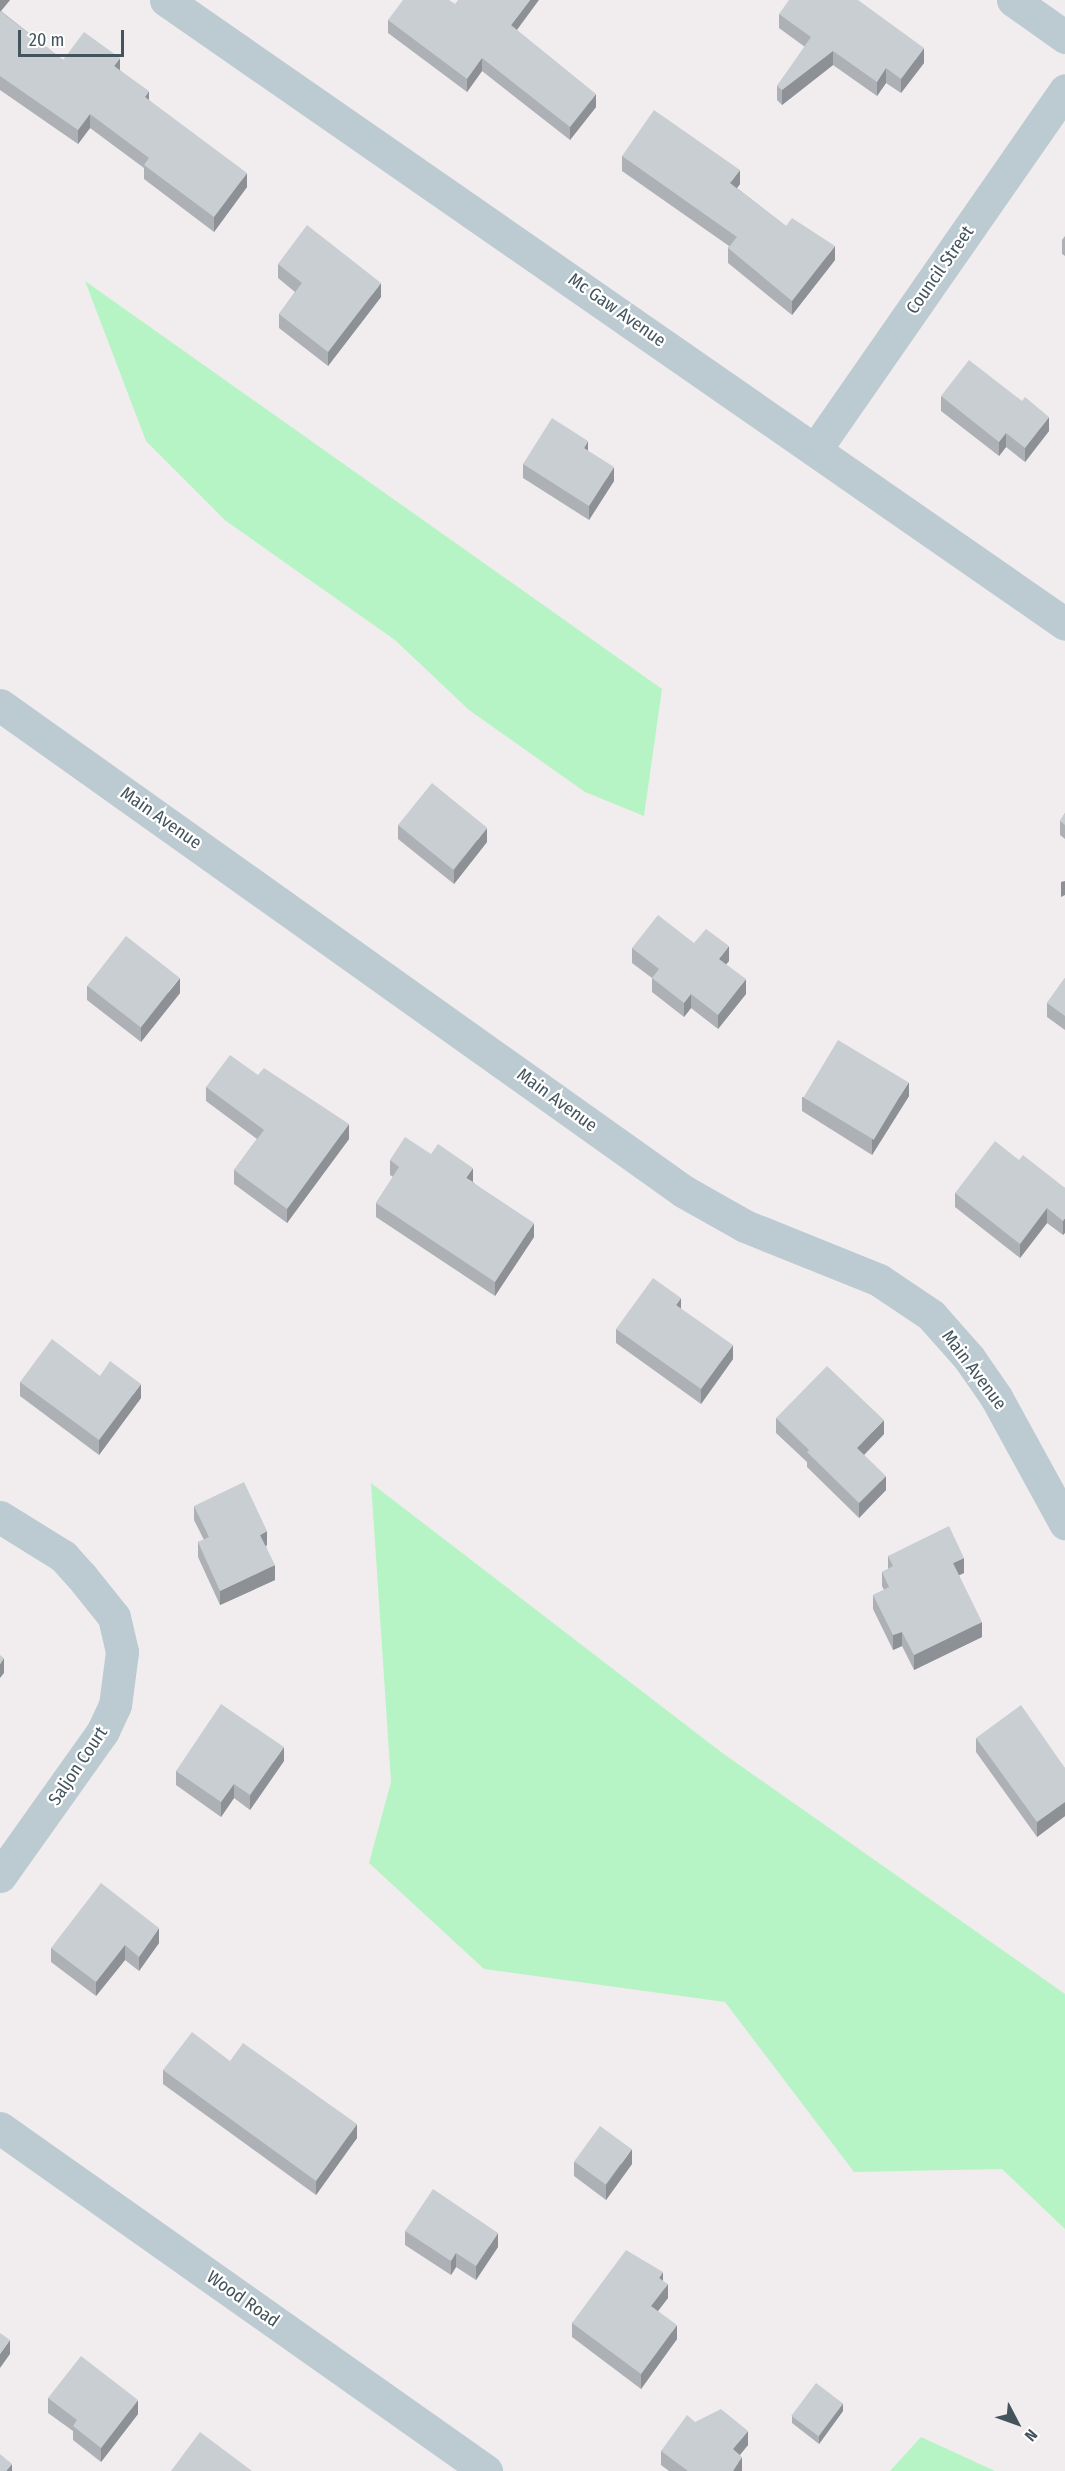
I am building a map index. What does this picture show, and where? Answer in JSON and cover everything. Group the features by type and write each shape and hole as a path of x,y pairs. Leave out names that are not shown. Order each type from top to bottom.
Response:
{"street":[{"name":"Mc Gaw Avenue","path":"166,0 1065,624"},
{"path":"1013,0 1065,37"},
{"name":"Council Street","path":"815,450 1065,90"},
{"name":"Main Avenue","path":"0,705 683,1191 745,1226 879,1280 931,1315 969,1358 996,1397 1065,1523"},
{"name":"Saljon Court","path":"0,1517 63,1556 82,1577 114,1617 122,1652 115,1705 103,1731 0,1876"},
{"name":"Wood Road","path":"0,2128 486,2471"}],"green space":[{"path":"85,281 662,689 644,816 585,792 469,710 395,640 226,521 146,441"},
{"path":"371,1483 721,1752 1065,1994 1065,2229 1002,2169 854,2172 725,2002 484,1969 369,1863 391,1782"},
{"path":"921,2437 995,2471 890,2471"}],"building":[{"path":"403,0 449,0 455,4 458,0 530,0 511,25 596,94 570,127 482,58 467,79 388,20"},
{"path":"789,0 858,0 924,48 901,79 886,68 877,82 833,51 782,90 777,86 811,37 779,14"},
{"path":"0,11 63,60 84,32 120,58 114,66 149,91 145,97 247,173 214,217 144,165 149,158 90,114 78,130 0,76"},
{"path":"654,110 740,170 730,183 786,226 792,218 835,246 792,301 728,248 737,237 622,156"},
{"path":"307,225 381,283 328,352 279,314 302,283 278,264"},
{"path":"969,360 1022,401 1025,397 1049,417 1025,448 1006,433 999,442 941,396"},
{"path":"552,418 588,441 584,448 614,467 589,506 523,464"},
{"path":"432,783 487,828 453,870 398,825"},
{"path":"1065,813 1065,825 1060,821"},
{"path":"658,915 694,943 706,929 729,946 719,959 746,979 718,1015 691,994 684,1003 652,978 659,969 632,948"},
{"path":"126,936 180,978 141,1028 87,986"},
{"path":"1065,978 1065,1016 1047,1003"},
{"path":"838,1040 908,1082 874,1140 803,1097"},
{"path":"230,1055 258,1075 264,1068 349,1124 287,1209 234,1170 264,1130 206,1087"},
{"path":"405,1137 431,1154 438,1144 473,1168 466,1178 534,1223 495,1282 376,1203 399,1167 390,1160"},
{"path":"995,1141 1019,1160 1023,1155 1065,1188 1065,1218 1063,1221 1047,1208 1020,1244 955,1193"},
{"path":"653,1278 681,1298 676,1305 733,1345 701,1389 616,1329"},
{"path":"52,1339 100,1376 110,1361 141,1384 99,1440 20,1382"},
{"path":"827,1366 884,1420 857,1448 886,1476 859,1503 776,1418"},
{"path":"244,1482 267,1531 260,1535 275,1565 220,1591 198,1542 209,1537 194,1506"},
{"path":"949,1526 964,1558 953,1563 982,1622 914,1655 902,1632 893,1635 873,1595 889,1587 882,1572 893,1566 888,1556"},
{"path":"221,1704 284,1747 250,1795 234,1784 221,1802 176,1771"},
{"path":"1021,1705 1065,1768 1065,1802 1037,1822 976,1738"},
{"path":"101,1883 159,1928 139,1957 125,1945 96,1982 51,1948"},
{"path":"192,2032 230,2061 243,2043 357,2124 316,2181 163,2070"},
{"path":"600,2126 632,2149 606,2185 574,2162"},
{"path":"433,2189 498,2233 476,2266 456,2253 451,2261 405,2231"},
{"path":"626,2250 663,2272 659,2278 668,2284 651,2306 677,2325 641,2374 572,2323"},
{"path":"0,2333 10,2340 0,2354"},
{"path":"81,2356 138,2400 101,2448 73,2426 77,2420 48,2398"},
{"path":"816,2383 843,2403 818,2436 791,2416"},
{"path":"721,2409 748,2431 733,2449 742,2457 733,2471 688,2471 661,2451 687,2415 695,2422"},
{"path":"200,2432 252,2471 171,2471"},
{"path":"0,2454 12,2464 6,2471 0,2471"}]}
